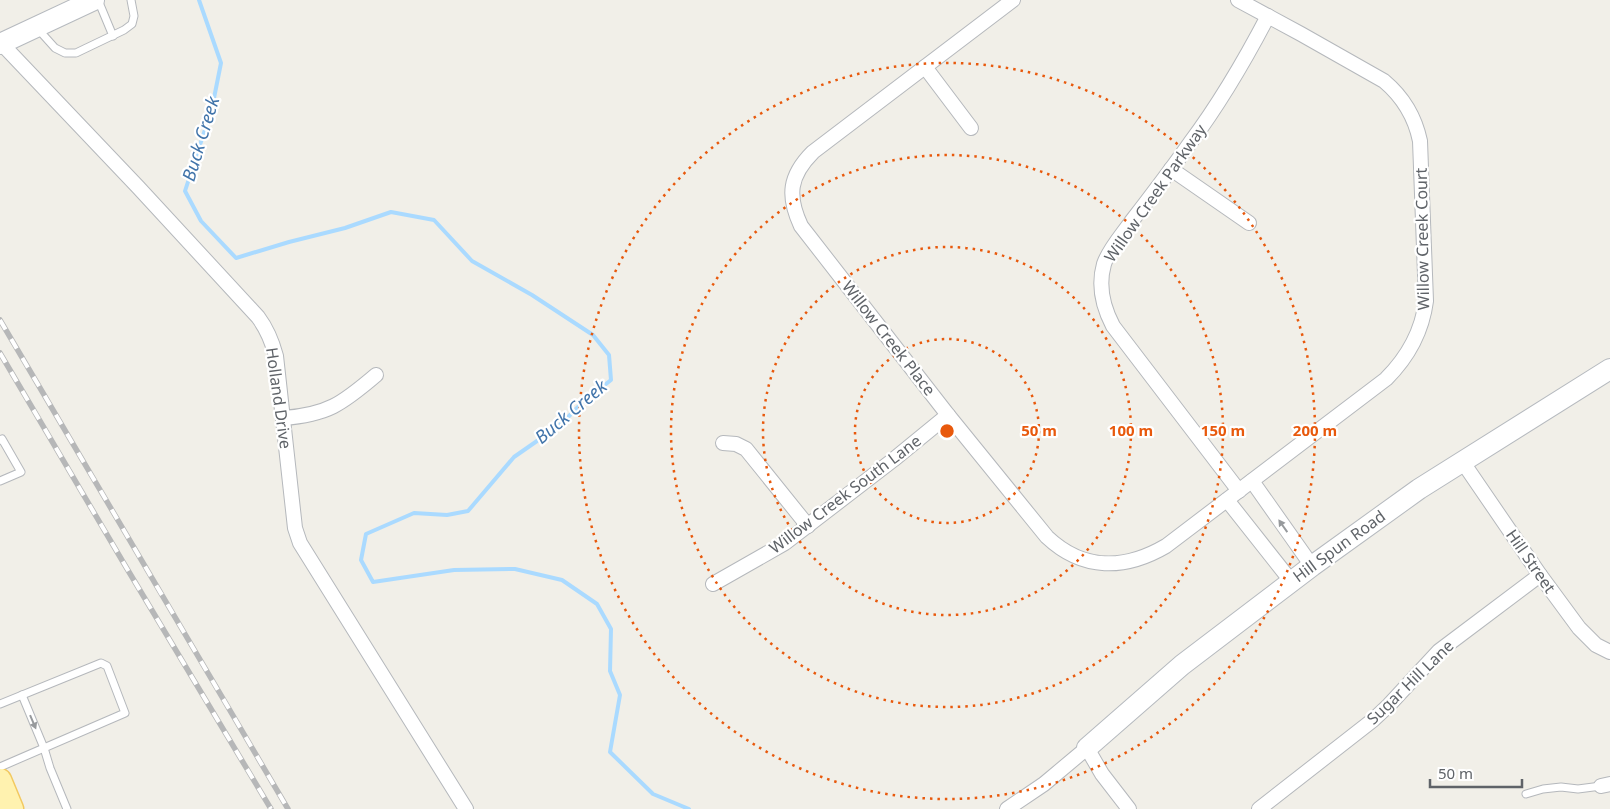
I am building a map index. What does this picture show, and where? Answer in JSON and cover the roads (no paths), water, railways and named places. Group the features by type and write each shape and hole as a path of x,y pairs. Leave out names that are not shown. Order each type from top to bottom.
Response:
{"main road":[{"path":"0,780 12,809"}],"street":[{"path":"0,44 94,0"},
{"name":"Willow Creek Place","path":"1013,0 813,152 803,162 796,173 792,196 801,226 948,415 1047,537 1057,546 1075,557 1104,563 1140,560 1166,546 1239,491"},
{"name":"Willow Creek Court","path":"1238,0 1384,81 1396,91 1404,102 1415,124 1420,141 1426,301 1424,316 1415,340 1397,368 1386,379 1239,491"},
{"name":"Willow Creek Parkway","path":"1239,491 1113,326 1107,314 1103,298 1102,272 1107,257 1117,241 1224,94 1268,16"},
{"name":"Holland Drive","path":"0,44 138,187 258,317 271,339 276,356 295,528 300,543 466,809"},
{"path":"925,67 971,128"},
{"path":"1171,169 1249,223"},
{"name":"Hill Spun Road","path":"1087,748 1182,665 1312,566 1419,489 1610,369"},
{"path":"283,418 316,414 333,407 376,376"},
{"name":"Willow Creek South Lane","path":"713,584 771,552 808,526 948,415"},
{"path":"723,443 736,444 746,449 808,526"},
{"name":"Hill Street","path":"1462,461 1540,575 1584,634 1596,645 1610,652"},
{"path":"1252,482 1312,566"},
{"path":"1227,500 1290,582"},
{"name":"Sugar Hill Lane","path":"1259,809 1373,720 1439,651 1540,575"},
{"path":"1015,807 1087,748 1102,774 1129,809"}],"lane":[{"path":"98,0 114,36"},
{"path":"37,27 55,48 65,53 76,53 114,36 132,24 134,16 131,0"},
{"path":"0,440 2,439 21,472 0,481"},
{"path":"0,704 101,663 108,666 125,713 0,767"},
{"path":"22,695 67,809"},
{"path":"1526,794 1543,789 1606,785"}],"waterway":[{"name":"Buck Creek","path":"199,0 221,63 212,108 185,191 201,221 236,258 345,228 391,212 434,220 472,261 532,295 593,335 609,355 611,380 582,403 560,425 514,457 468,511 447,515 414,513 366,534 361,560 373,582 454,570 515,569 562,580 597,604 611,629 610,671 620,695 610,752 653,794 689,809"}],"railway":[{"path":"0,320 288,809"},
{"path":"0,353 271,809"}]}
